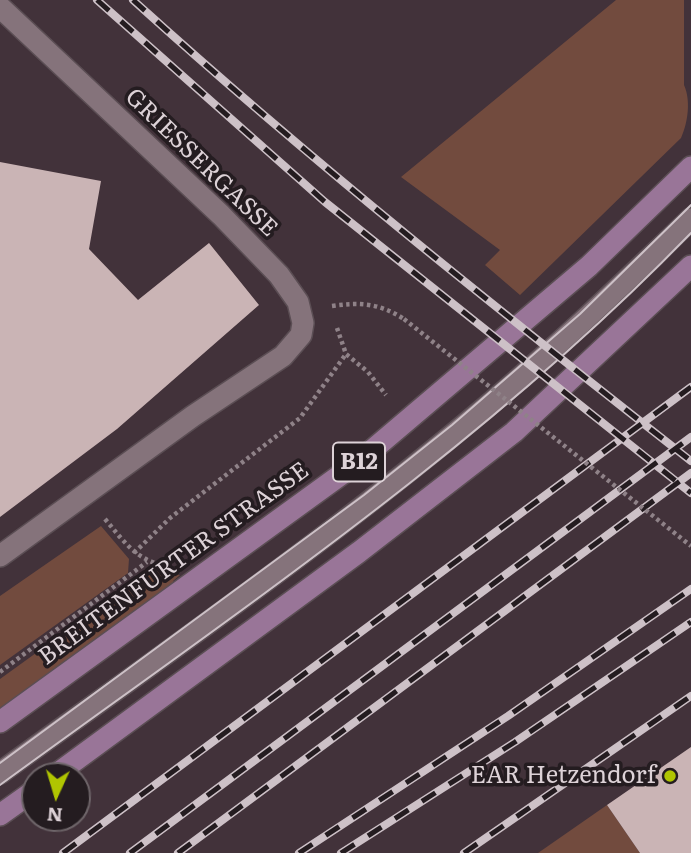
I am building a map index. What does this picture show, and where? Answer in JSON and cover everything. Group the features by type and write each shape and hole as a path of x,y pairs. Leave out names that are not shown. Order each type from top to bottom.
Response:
{"main road":[{"name":"BREITENFURTER STRASSE","path":"0,722 357,464 579,275 691,167"},
{"path":"73,762 359,552 514,432 691,267"},
{"path":"0,815 21,800"}],"street":[{"name":"GRIESSERGASSE","path":"0,7 221,215 291,289 301,311"},
{"path":"0,773 366,504 489,404 597,310 691,219"},
{"path":"0,556 295,345 301,335 301,311"}],"path":[{"path":"301,311 364,303 378,305 404,319 691,547"},
{"path":"334,306 337,330 346,354 368,372 390,400"},
{"path":"134,553 170,518 300,418 346,354"},
{"path":"0,672 147,562"}],"shaded area":[{"path":"616,0 684,0 684,85 688,104 683,132 681,138 520,295 485,265 500,250 401,177"},
{"path":"101,526 129,559 128,573 0,665 0,596"},
{"path":"151,570 180,575 173,581 175,584 0,711 0,679"},
{"path":"607,805 640,853 538,853"}],"building":[{"path":"0,162 101,181 89,249 138,300 209,243 259,305 117,429 0,517"},
{"name":"EAR Hetzendorf","path":"691,747 691,853 640,853 607,805"}],"tram line":[{"path":"0,763 364,495 452,425 580,314 691,205"},
{"path":"0,785 269,590 445,455 530,384 612,310 691,233"}],"railway":[{"path":"97,0 325,202 691,493"},
{"path":"133,0 338,178 691,461"},
{"path":"63,853 691,387"},
{"path":"130,853 691,437"},
{"path":"178,853 691,473"},
{"path":"299,853 508,716 691,589"},
{"path":"341,853 515,742 691,622"},
{"path":"464,853 691,696"}],"place":[{"name":"EAR Hetzendorf","path":"670,776"}]}
